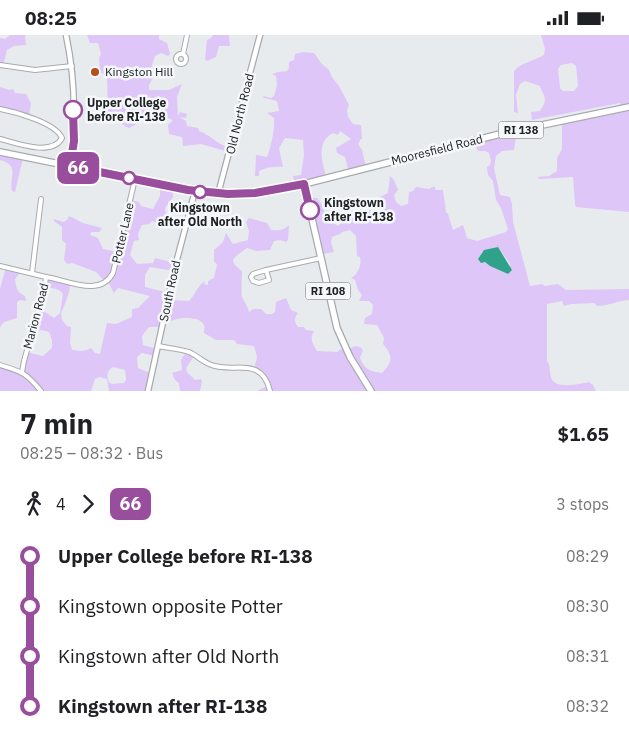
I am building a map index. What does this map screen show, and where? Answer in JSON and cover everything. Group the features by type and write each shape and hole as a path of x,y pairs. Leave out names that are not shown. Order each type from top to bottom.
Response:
{"main road":[{"name":"Mooresfield Road","path":"304,184 485,138 629,107"},
{"name":"RI 138","path":"0,152 218,194 255,193 304,184"},
{"name":"RI 108","path":"304,184 337,328 350,357 371,391"}],"street":[{"path":"66,35 72,66 74,135 70,166"},
{"path":"183,54 187,35"},
{"name":"Old North Road","path":"218,194 260,35"},
{"path":"0,65 35,70 72,66"},
{"path":"0,109 34,118 57,131 62,138"},
{"path":"0,139 46,148 55,146 62,138 74,135"},
{"name":"Potter Lane","path":"46,277 76,285 101,285 110,280 135,179"},
{"name":"South Road","path":"148,391 175,267 195,191"},
{"path":"32,273 41,199"},
{"path":"266,270 269,280 259,283 253,281 251,277 253,273 266,270 321,258"},
{"name":"Marion Road","path":"0,266 46,277 22,372"},
{"path":"158,346 189,353 209,365 217,367 240,367 255,370 266,378 270,391"},
{"path":"0,365 27,375 41,391"}],"shaded area":[{"path":"10,35 25,35 26,45 14,46 7,50 3,66 0,66 0,38 5,39"},
{"path":"87,35 159,35 159,39 167,43 170,54 168,56 161,53 155,56 151,68 154,76 149,85 149,90 169,90 182,84 177,97 178,116 180,112 187,114 186,118 179,117 186,121 187,126 198,128 199,131 229,147 229,152 201,144 183,146 182,137 169,134 168,125 173,120 156,113 146,115 134,113 137,124 129,128 113,115 106,112 107,76 100,72 99,58 101,54 98,43 90,43"},
{"path":"213,35 229,35 230,46 219,46 216,57 207,61 205,59 207,40"},
{"path":"541,35 629,35 629,212 576,207 573,177 540,179 537,177 549,176 557,171 557,158 562,149 562,121 621,107 620,103 532,120 531,112 540,111 545,98 540,86 525,81 520,84 516,95 518,113 514,112 514,71 544,55 545,49","holes":["572,63 576,66 578,86 574,91 563,91 560,88 558,69 561,65"]},
{"path":"303,52 314,53 329,70 349,105 347,110 348,117 353,124 361,125 362,139 358,144 362,150 366,167 349,172 345,157 337,153 336,148 351,139 340,131 338,135 333,133 327,137 322,147 322,159 326,177 295,184 293,176 301,175 304,155 303,140 285,138 279,148 283,167 265,169 259,171 259,176 255,176 256,155 267,157 272,138 274,118 267,113 279,111 277,101 264,98 263,96 271,98 274,96 277,85 276,76 272,74 287,71 289,62 294,60 295,54"},
{"path":"0,87 9,90 13,89 15,93 26,94 31,103 29,116 0,108"},
{"path":"514,131 516,137 514,150 502,151 496,156 494,168 500,195 510,197 513,222 530,286 558,284 566,290 629,289 629,300 605,305 597,306 594,303 564,306 562,301 547,304 547,361 553,381 562,385 589,382 596,391 257,391 269,385 254,369 257,357 254,346 237,344 234,340 216,340 204,333 202,322 189,318 172,321 164,319 161,327 149,327 142,336 143,345 157,349 155,356 142,353 137,357 138,368 152,374 148,391 109,391 107,379 99,377 95,379 91,391 0,391 0,365 21,371 26,352 43,356 52,348 49,332 33,330 39,308 54,318 60,313 63,294 57,289 45,288 46,277 70,283 61,314 62,320 67,326 71,327 70,343 72,350 84,351 91,348 95,353 100,354 107,323 116,324 132,317 132,309 138,308 150,296 118,288 114,293 108,282 105,282 96,272 72,263 67,264 64,260 66,244 62,240 62,227 54,219 63,222 69,216 83,223 102,228 99,232 91,232 90,235 98,238 103,249 118,252 131,200 139,202 141,206 153,209 160,196 160,190 173,192 173,197 165,208 168,224 164,225 152,221 149,224 142,225 138,234 139,240 134,241 130,255 137,264 153,263 155,258 175,263 174,271 150,267 145,275 145,287 169,293 169,300 189,301 202,283 205,281 204,284 208,285 208,281 214,278 217,265 214,261 214,250 223,242 226,233 233,244 248,240 249,231 246,222 249,218 267,223 271,230 281,230 289,225 288,240 286,242 274,241 270,250 256,251 247,248 234,258 234,264 242,271 242,297 249,312 253,309 261,309 266,314 272,314 275,312 276,302 286,298 291,310 298,313 295,320 298,327 314,331 312,339 317,351 337,352 344,347 347,350 355,346 360,347 363,350 360,358 364,365 371,371 382,373 390,362 390,355 383,344 384,338 377,325 364,324 365,318 372,314 373,305 369,301 359,301 362,295 358,290 355,280 351,278 359,269 360,263 360,257 357,256 356,236 350,230 332,237 331,242 334,252 323,254 307,198 317,198 326,216 338,226 356,211 369,210 377,220 389,224 378,198 388,193 390,176 398,190 394,195 396,202 401,206 408,204 409,192 413,191 416,187 429,189 434,186 436,190 443,190 446,212 453,230 463,225 467,238 477,241 506,232 508,229 501,208 496,200 493,181 488,175 487,167 490,165 491,160 489,153 478,151 474,141","holes":["498,247 510,264 508,274 478,259 483,251","113,367 125,370 126,380 124,383 112,384 109,382 108,373"]},
{"path":"0,153 23,158 15,192 12,191 11,186 12,168 6,162 0,160"},
{"path":"498,247 512,270 508,274 485,262 481,263 478,259 484,250"},
{"path":"6,267 22,270 15,279 15,282 17,289 25,296 26,301 20,300 17,302 17,318 4,322 0,327 0,289"},
{"path":"186,352 194,356 186,368 187,372 195,380 201,379 200,391 180,391 179,383 175,380 172,373 182,370 181,360"}],"bus line":[{"name":"66","path":"73,110 74,141 70,166 196,192 243,194 304,184 310,210"}],"place":[{"name":"Kingston Hill","path":"95,72"},
{"name":"Upper College before RI-138","path":"73,110"},
{"name":"Kingstown after Old North","path":"200,192"},
{"name":"Kingstown after RI-138","path":"310,210"}]}
